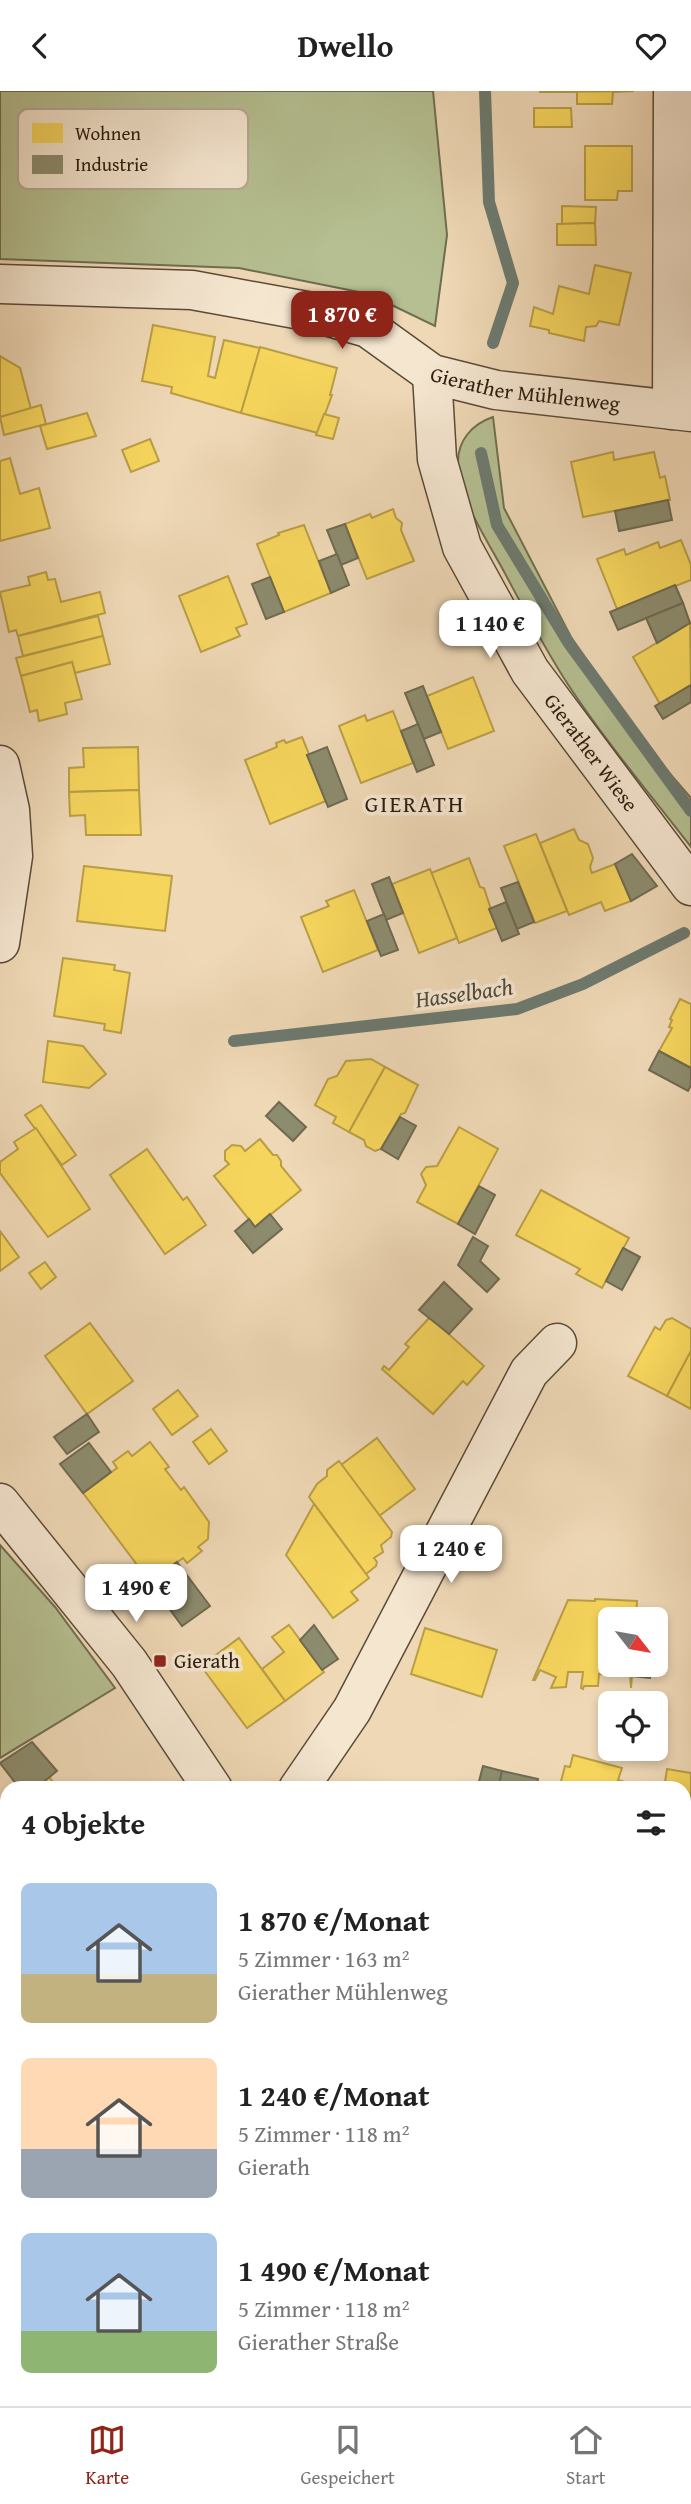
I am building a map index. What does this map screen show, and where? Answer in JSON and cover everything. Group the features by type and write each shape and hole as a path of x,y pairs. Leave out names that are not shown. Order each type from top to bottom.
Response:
{"street":[{"path":"673,91 682,411"},
{"name":"Gierather Mühlenweg","path":"0,284 191,290 312,312 368,328 432,374 496,390 682,411"},
{"name":"Gierather Wiese","path":"432,374 437,459 461,547 530,671 691,886"},
{"path":"0,765 10,810 13,856 0,943"},
{"path":"303,1781 352,1710 529,1372 557,1343"},
{"path":"0,1503 129,1663 208,1781"}],"green space":[{"path":"0,91 433,91 447,235 435,326 369,294 239,268 0,259"},
{"path":"493,417 504,508 571,637 640,739 691,798 691,847 613,748 569,686 474,517 463,491 458,456 463,441 472,429"},
{"path":"0,1545 55,1607 115,1688 0,1758"}],"building: Wohnen":[{"path":"634,91 613,92 612,104 577,104 577,92 539,92"},
{"path":"534,108 571,108 572,127 534,127"},
{"path":"585,146 632,146 632,191 618,191 617,200 585,200"},
{"path":"562,206 596,207 595,223 562,224"},
{"path":"595,223 596,245 557,245 557,224"},
{"path":"595,265 631,273 619,325 599,321 596,326 586,327 584,341 530,326 534,307 553,314 559,286 589,294"},
{"path":"153,325 215,337 208,376 215,378 224,340 260,348 241,413 171,393 172,387 142,381"},
{"path":"260,347 337,368 332,395 318,433 241,413"},
{"path":"0,356 20,368 31,409 0,417"},
{"path":"41,405 46,424 4,435 0,417"},
{"path":"87,413 96,436 47,449 40,426"},
{"path":"324,414 339,418 333,439 316,435"},
{"path":"150,439 159,461 131,472 122,450"},
{"path":"613,452 614,460 654,452 660,478 665,476 670,500 583,517 571,462"},
{"path":"10,458 20,494 39,488 50,528 0,541 0,461"},
{"path":"393,509 396,518 402,523 401,530 414,561 367,579 345,524 370,514 372,518"},
{"path":"304,525 331,593 284,612 257,544 279,535 278,533"},
{"path":"681,540 691,565 691,580 617,609 597,559 624,549 626,555 658,542 660,548"},
{"path":"46,572 48,580 55,579 61,602 100,592 105,613 18,636 16,630 9,632 0,592 30,585 28,577"},
{"path":"228,576 247,624 236,628 240,636 201,652 179,596"},
{"path":"98,616 103,636 23,656 18,636"},
{"path":"690,623 691,685 660,704 633,657"},
{"path":"103,636 110,664 75,673 72,662 21,676 16,658"},
{"path":"72,662 82,699 65,703 67,714 39,721 37,710 30,712 21,676"},
{"path":"473,677 494,731 448,749 427,696"},
{"path":"393,711 413,763 361,783 339,726 365,715 367,721"},
{"path":"302,737 326,801 270,824 245,760 277,747 276,743 284,740 286,743"},
{"path":"138,747 139,790 69,792 69,768 84,767 83,748"},
{"path":"139,790 141,835 86,835 85,815 70,816 69,792"},
{"path":"574,829 579,840 588,844 593,858 590,867 592,873 615,864 631,901 605,911 601,902 569,915 540,843"},
{"path":"536,834 567,911 535,923 504,846"},
{"path":"469,858 480,887 484,888 497,928 459,943 431,873"},
{"path":"84,866 172,876 165,931 77,921"},
{"path":"430,869 457,938 419,953 392,884"},
{"path":"354,890 378,950 323,972 301,917 329,906 326,901"},
{"path":"63,958 115,965 114,970 130,973 121,1033 104,1030 105,1024 54,1016"},
{"path":"680,999 691,1004 691,1068 659,1051 672,1028 669,1027 672,1020 670,1019"},
{"path":"48,1041 83,1046 106,1074 89,1088 43,1082"},
{"path":"371,1059 385,1067 349,1132 333,1123 336,1117 315,1105 328,1079 337,1076 346,1061"},
{"path":"385,1067 418,1085 405,1113 401,1114 381,1149 375,1151 366,1146 364,1140 349,1132"},
{"path":"41,1105 76,1155 62,1165 25,1115"},
{"path":"459,1127 498,1149 458,1224 417,1202 426,1185 421,1174 426,1167 437,1166"},
{"path":"36,1128 90,1209 48,1237 0,1173 0,1162 18,1149 14,1142"},
{"path":"260,1139 273,1155 277,1155 281,1166 301,1190 255,1227 214,1176 229,1164 225,1160 225,1151 232,1145 241,1146 245,1151"},
{"path":"147,1149 183,1200 187,1197 206,1225 165,1254 110,1175"},
{"path":"541,1190 629,1238 602,1288 576,1274 580,1269 516,1235"},
{"path":"0,1231 19,1257 0,1271"},
{"path":"45,1262 56,1277 41,1289 29,1273"},
{"path":"430,1317 484,1366 467,1385 463,1381 433,1414 382,1369 384,1366 389,1370 409,1347 405,1344"},
{"path":"672,1318 691,1329 691,1351 667,1396 628,1376 655,1327 660,1330 666,1320"},
{"path":"90,1323 133,1381 87,1414 45,1356"},
{"path":"691,1351 691,1409 667,1396"},
{"path":"178,1390 198,1416 172,1435 153,1409"},
{"path":"211,1429 227,1451 209,1464 193,1442"},
{"path":"377,1438 415,1489 379,1516 341,1465"},
{"path":"150,1442 169,1467 165,1469 181,1490 184,1487 209,1522 208,1539 198,1547 202,1551 187,1563 183,1558 150,1582 83,1493 117,1468 113,1462 128,1451 132,1456"},
{"path":"339,1461 392,1532 391,1537 381,1545 383,1552 374,1558 376,1566 366,1574 309,1497 317,1484 327,1476 327,1470"},
{"path":"314,1504 369,1578 351,1592 358,1600 333,1618 286,1555"},
{"path":"568,1600 637,1601 637,1607 598,1607 598,1686 581,1688 583,1672 568,1672 566,1687 551,1688 556,1677 540,1670 533,1680"},
{"path":"289,1625 324,1672 285,1701 262,1669 284,1652 272,1637"},
{"path":"425,1628 497,1650 482,1697 411,1674"},
{"path":"239,1638 285,1701 247,1728 201,1666"},
{"path":"573,1755 622,1768 618,1780 622,1781 561,1781 565,1766 570,1767"},
{"path":"667,1769 691,1773 691,1781 665,1781"}],"building: Industrie":[{"path":"668,500 672,520 619,531 615,511"},
{"path":"345,524 358,558 341,565 327,530"},
{"path":"337,554 349,585 331,593 319,561"},
{"path":"270,577 284,612 266,619 252,584"},
{"path":"675,585 683,603 618,630 610,612"},
{"path":"683,603 690,623 657,643 646,618"},
{"path":"691,685 691,702 663,719 655,706"},
{"path":"423,686 441,732 424,739 405,693"},
{"path":"418,724 434,765 417,772 401,731"},
{"path":"327,747 347,799 328,807 307,755"},
{"path":"632,854 657,886 631,901 615,864"},
{"path":"389,877 403,913 386,920 372,884"},
{"path":"518,882 534,922 517,929 501,888"},
{"path":"506,902 519,934 502,941 489,909"},
{"path":"384,914 398,950 381,956 367,921"},
{"path":"659,1051 691,1068 691,1085 688,1091 649,1070"},
{"path":"279,1102 306,1127 293,1141 266,1116"},
{"path":"400,1117 416,1126 398,1159 381,1149"},
{"path":"479,1186 495,1195 475,1234 458,1224"},
{"path":"270,1214 282,1229 253,1253 235,1231 249,1219 255,1227"},
{"path":"473,1237 488,1246 480,1261 499,1279 487,1292 458,1265"},
{"path":"623,1248 640,1257 622,1290 606,1281"},
{"path":"444,1282 472,1309 449,1334 419,1310"},
{"path":"87,1414 99,1432 67,1454 54,1437"},
{"path":"89,1443 111,1472 83,1493 60,1464"},
{"path":"177,1562 210,1606 182,1626 150,1582"},
{"path":"314,1625 338,1659 322,1670 300,1640"},
{"path":"32,1742 57,1771 45,1781 14,1781 0,1763"},
{"path":"483,1766 502,1771 500,1781 479,1781"},
{"path":"502,1771 538,1779 538,1781 500,1781"}],"waterway":[{"name":"Hasselbach","path":"485,91 489,202 513,283 493,343"},
{"name":"Hasselbach","path":"481,453 497,525 568,642 691,811"},
{"name":"Hasselbach","path":"234,1041 517,1009 583,984 684,933"}],"place":[{"name":"Gierath","path":"160,1661"}],"district":[{"name":"GIERATH","path":"415,804"}]}
